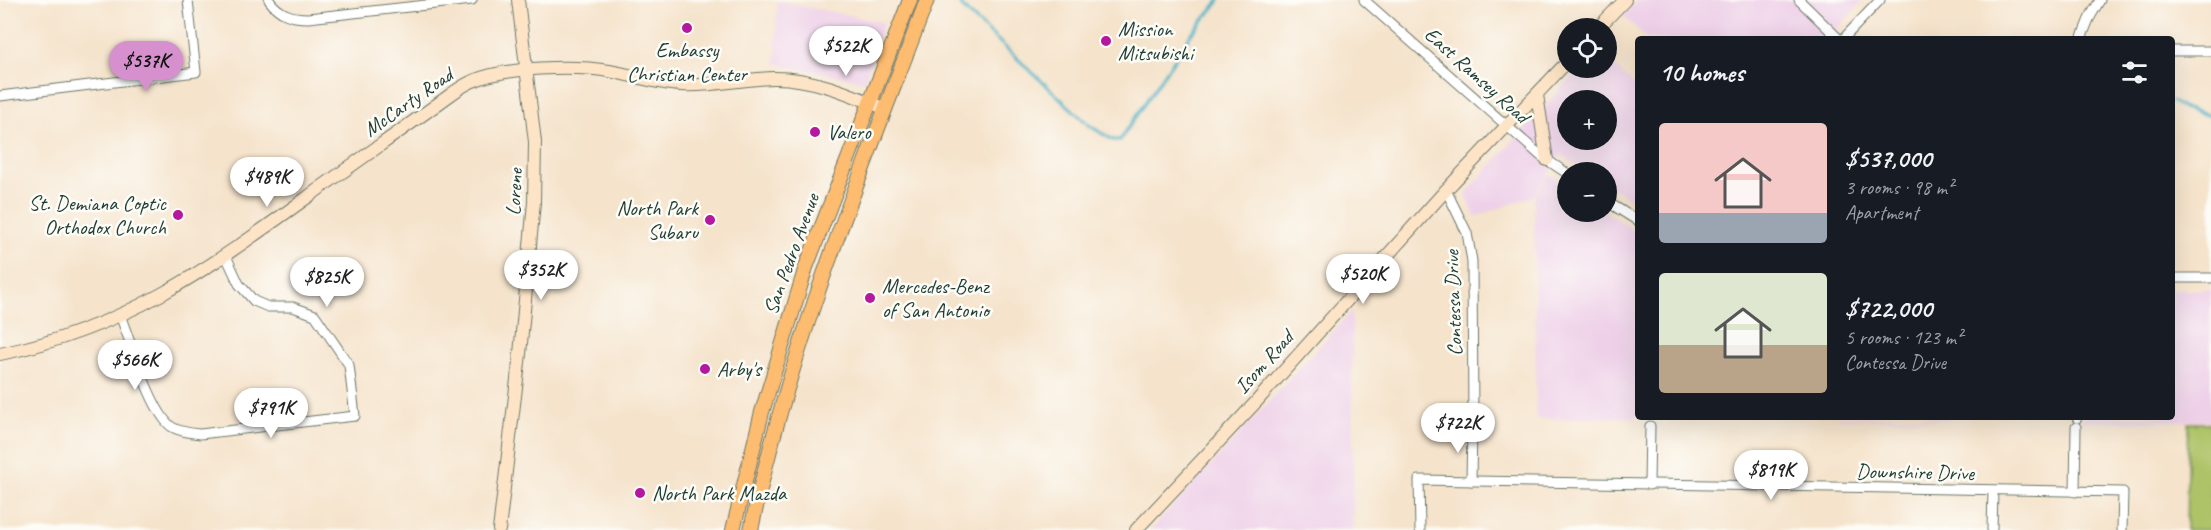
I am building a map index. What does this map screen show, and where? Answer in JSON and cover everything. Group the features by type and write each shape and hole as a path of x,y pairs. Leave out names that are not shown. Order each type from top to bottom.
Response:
{"main road":[{"name":"San Pedro Avenue","path":"733,530 762,412 806,267 910,0"},
{"name":"San Pedro Avenue","path":"751,530 763,473 785,393 822,275 927,0"}],"street":[{"path":"0,96 196,72 188,0"},
{"path":"269,0 282,14 295,18 472,0"},
{"name":"Lorene","path":"499,530 520,354 534,202 535,142 518,0"},
{"name":"East Ramsey Road","path":"1364,0 1507,126 1557,167"},
{"path":"1608,18 1625,0"},
{"path":"1799,0 1836,36"},
{"path":"1847,36 1880,0"},
{"path":"2082,36 2100,0"},
{"path":"2175,51 2211,51"},
{"name":"McCarty Road","path":"0,354 94,328 156,298 226,256 461,88 487,77 568,68 592,69 664,84 682,85 766,78 791,79 824,86 886,109"},
{"name":"Isom Road","path":"1136,530 1256,402 1446,189 1557,73"},
{"path":"1537,95 1547,160"},
{"name":"Contessa Drive","path":"1446,189 1467,233 1472,257 1471,481"},
{"path":"1617,208 1635,219"},
{"path":"120,315 161,416 172,427 200,434 355,416 350,365 315,315 293,307 267,307 254,301 239,284 226,256"},
{"path":"2175,278 2211,278"},
{"path":"2075,492 2076,421"},
{"path":"1649,485 1650,426"},
{"name":"Downshire Drive","path":"1420,530 1419,480 2123,492 2122,530"},
{"path":"1992,530 1993,490"}],"shaded area":[{"path":"1637,0 1863,0 1831,36 1645,36 1622,15"},
{"path":"777,1 883,22 865,81 776,64"},
{"path":"1617,69 1635,86 1635,202 1617,190 1617,162 1572,162 1561,155 1533,196 1475,217 1466,193 1557,93 1557,150 1617,150 1617,90 1560,90 1571,78 1617,78"},
{"path":"1549,174 1557,179 1557,222 1617,222 1617,219 1635,231 1635,417 1536,419 1534,197"},
{"path":"2175,290 2211,290 2211,421 2082,421 2175,420"},
{"path":"1352,311 1353,530 1151,530"}],"green space":[{"path":"2188,423 2211,423 2211,530 2186,530"}],"waterway":[{"path":"958,0 963,8 1090,126 1113,140 1120,140 1192,33 1220,0"},
{"path":"2175,104 2211,116"}],"place":[{"name":"Embassy Christian Center","path":"687,28"},
{"name":"Mission Mitsubishi","path":"1106,41"},
{"name":"Valero","path":"815,132"},
{"name":"St. Demiana Coptic Orthodox Church","path":"178,215"},
{"name":"North Park Subaru","path":"710,220"},
{"name":"Mercedes-Benz of San Antonio","path":"870,298"},
{"name":"Arby's","path":"705,369"},
{"name":"North Park Mazda","path":"640,493"}]}
